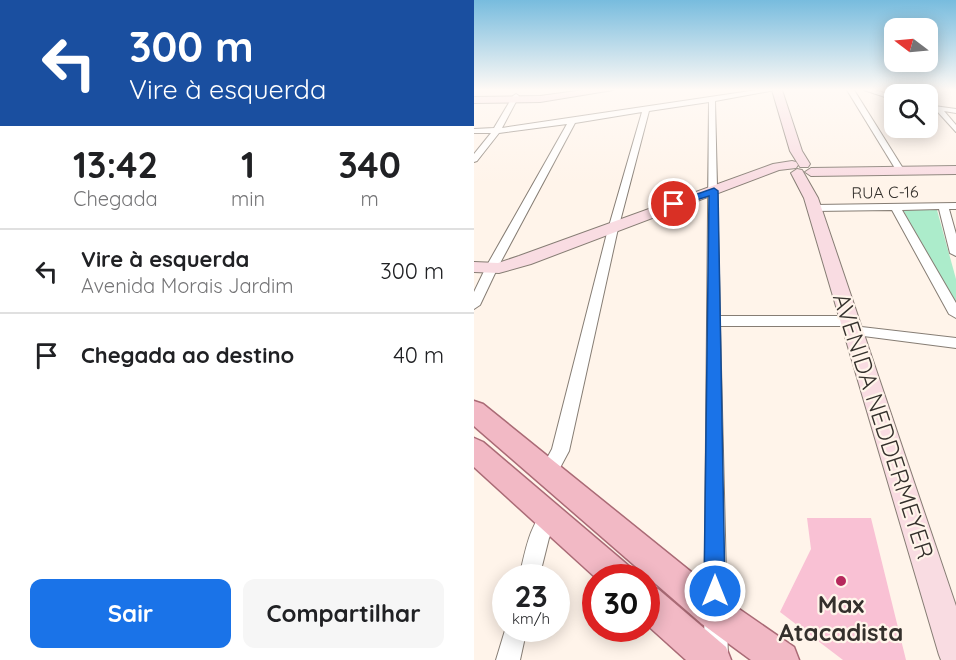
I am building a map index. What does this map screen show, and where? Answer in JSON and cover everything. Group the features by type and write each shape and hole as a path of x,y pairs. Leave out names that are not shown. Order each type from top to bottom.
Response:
{"main road":[{"name":"AVENIDA NEDDERMEYER","path":"785,121 956,656"},
{"path":"474,267 523,273 613,229 774,174 949,168"},
{"path":"474,411 714,612 782,660"},
{"path":"474,450 603,564"},
{"path":"513,483 536,482 548,472"},
{"path":"550,517 561,509 593,510"},
{"path":"660,614 715,660"}],"street":[{"path":"474,159 502,121"},
{"path":"474,131 496,132 572,121"},
{"path":"474,305 502,269 572,121"},
{"path":"548,472 560,451 613,229 643,121"},
{"path":"712,121 715,660"},
{"path":"869,121 899,168"},
{"name":"RUA C-16","path":"803,173 895,207 956,206"},
{"path":"895,207 956,314"},
{"path":"943,207 956,253"},
{"path":"715,321 851,326 956,343"},
{"path":"533,564 540,535 550,517"},
{"path":"508,660 512,642"}],"green space":[{"path":"903,210 937,210 956,279 956,305"}],"building":[{"name":"Max Atacadista","path":"807,518 871,518 906,660 843,660 780,612 811,549"}],"place":[{"name":"Max Atacadista","path":"841,581"}],"route":[{"path":"674,204 714,191 715,591"}]}
